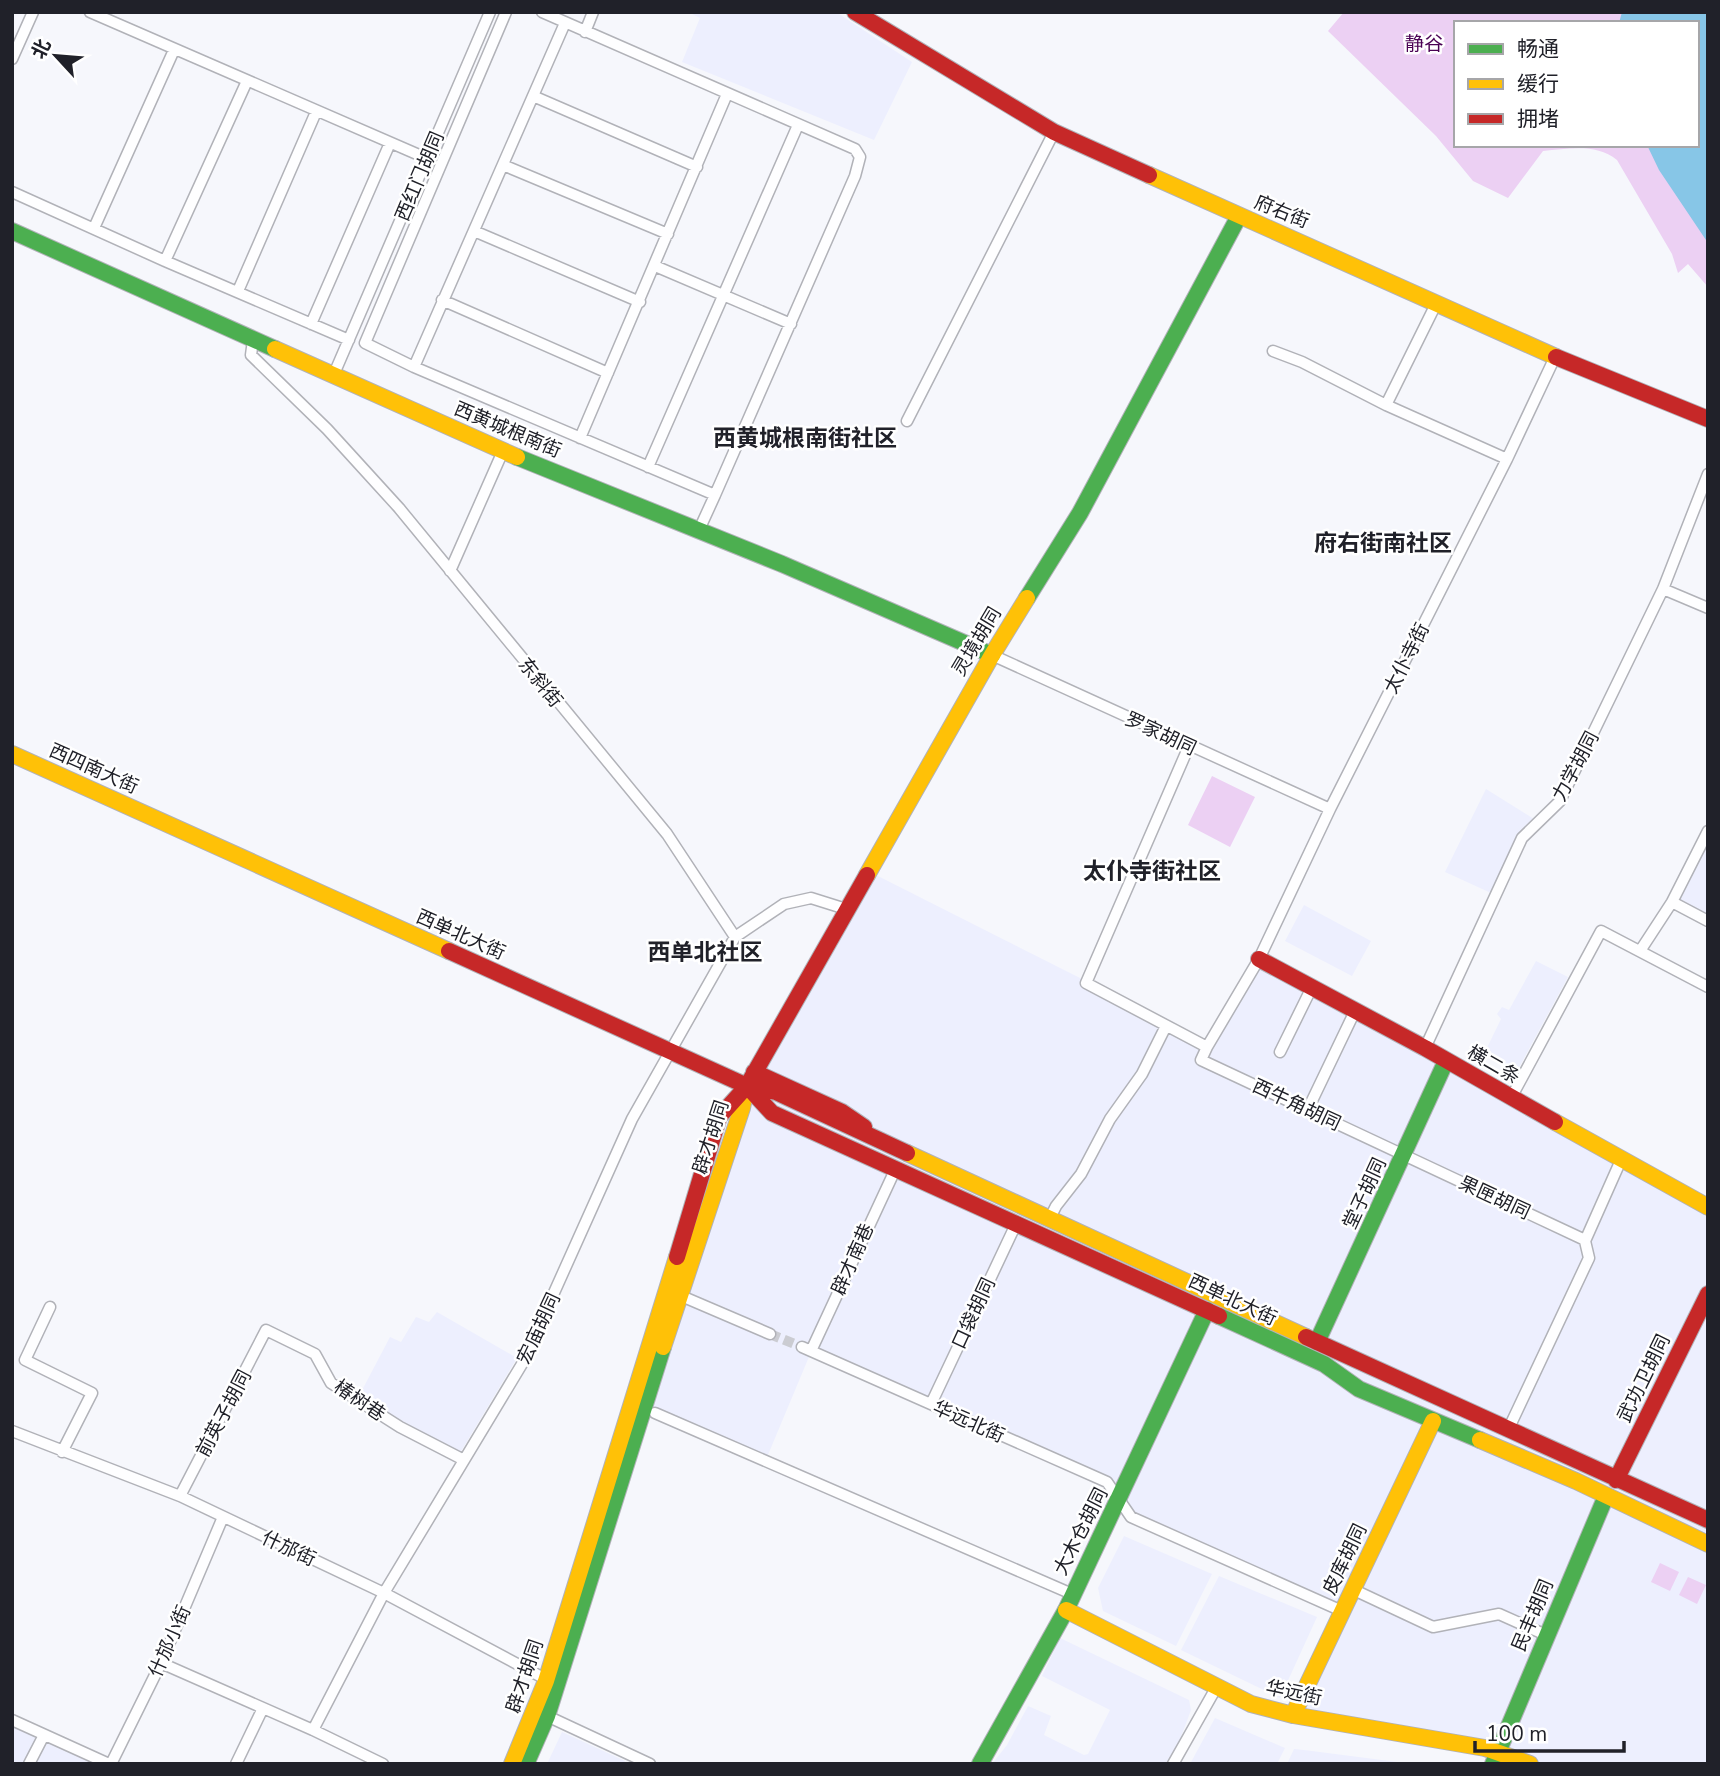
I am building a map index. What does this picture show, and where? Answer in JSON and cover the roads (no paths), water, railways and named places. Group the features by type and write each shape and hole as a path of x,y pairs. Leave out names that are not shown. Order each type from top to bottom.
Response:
{"main road":[{"name":"府右街","path":"855,12 1054,132 1555,357 1708,419"},
{"name":"灵境胡同","path":"750,1079 992,654 1080,513 1239,216"},
{"name":"西黄城根南街","path":"12,231 503,451 699,530 992,654"},
{"name":"西四南大街","path":"12,754 158,820"},
{"name":"西单北大街","path":"158,820 669,1052 750,1079 1616,1480 1708,1520"},
{"name":"横二条","path":"1259,959 1425,1048 1708,1207"},
{"name":"堂子胡同","path":"1317,1342 1446,1061"},
{"name":"西单北大街","path":"750,1079 772,1113 1017,1222 1324,1364 1359,1389 1606,1496 1708,1544"},
{"name":"辟才胡同","path":"512,1764 551,1682 750,1079"},
{"name":"辟才胡同","path":"526,1764 547,1716 551,1682 719,1117 750,1079"},
{"name":"武功卫胡同","path":"1616,1480 1708,1294"},
{"name":"大木仓胡同","path":"980,1764 1069,1602 1120,1500 1207,1310"},
{"name":"皮库胡同","path":"1293,1715 1433,1421"},
{"name":"民丰胡同","path":"1496,1758 1606,1496"},
{"name":"华远街","path":"1069,1602 1216,1688 1251,1704 1530,1764"}],"street":[{"path":"12,59 33,12"},
{"path":"90,12 426,158"},
{"name":"西红门胡同","path":"334,374 490,12"},
{"path":"506,12 365,343 414,367 715,495"},
{"path":"585,32 593,12"},
{"path":"547,13 855,149 860,157 855,176 699,530"},
{"path":"414,367 565,23"},
{"path":"93,228 174,50"},
{"path":"164,261 247,81"},
{"path":"580,438 727,94"},
{"path":"533,96 696,167"},
{"path":"238,291 316,111"},
{"path":"648,467 798,125"},
{"path":"906,421 1054,132"},
{"path":"311,324 390,143"},
{"path":"503,164 668,234"},
{"path":"12,192 349,340"},
{"path":"474,231 640,302"},
{"path":"655,266 791,324"},
{"path":"442,300 608,373"},
{"path":"1386,405 1436,304"},
{"name":"东斜街","path":"253,340 251,355 327,429 399,508 667,834 735,937"},
{"path":"1273,351 1302,362 1386,405 1507,459"},
{"name":"太仆寺街","path":"1207,1047 1259,959 1330,809 1507,459 1555,357"},
{"path":"450,571 503,451"},
{"name":"力学胡同","path":"1425,1048 1522,838 1560,801 1663,589 1708,474"},
{"path":"1663,589 1708,608"},
{"name":"罗家胡同","path":"992,654 1330,809"},
{"path":"1189,746 1086,983 1207,1047"},
{"path":"1640,951 1672,902 1708,831"},
{"path":"669,1052 735,937 784,904 811,898 846,909"},
{"path":"1672,902 1708,921"},
{"path":"1511,1098 1601,930 1708,987"},
{"path":"1280,1052 1312,987"},
{"path":"1309,1107 1355,1011"},
{"path":"1050,1218 1081,1174 1110,1119 1142,1074 1167,1026"},
{"name":"西牛角胡同","path":"1207,1047 1201,1060 1405,1154"},
{"name":"宏庙胡同","path":"313,1730 384,1593 522,1364 632,1119 669,1052"},
{"name":"果匣胡同","path":"1405,1154 1585,1240"},
{"path":"1508,1430 1589,1258 1585,1240 1621,1160"},
{"name":"辟才南巷","path":"807,1349 896,1168"},
{"name":"口袋胡同","path":"931,1404 1017,1222"},
{"path":"679,1295 771,1334"},
{"path":"50,1307 26,1360 92,1393 62,1452"},
{"name":"椿树巷","path":"266,1330 315,1354 331,1383 400,1427 464,1460"},
{"name":"前英子胡同","path":"180,1496 266,1330"},
{"name":"华远北街","path":"807,1349 1107,1482 1131,1517 1342,1611"},
{"path":"655,1413 1069,1602"},
{"name":"什邡街","path":"12,1431 180,1496 384,1593 551,1682"},
{"name":"什邡小街","path":"110,1764 161,1663 223,1517"},
{"path":"1352,1589 1433,1627 1499,1614 1546,1635"},
{"path":"161,1663 383,1764"},
{"path":"1173,1764 1216,1688"},
{"path":"236,1764 263,1708"},
{"path":"547,1716 650,1764"},
{"path":"12,1720 110,1764"},
{"path":"29,1764 44,1735"}],"water":[{"path":"1622,12 1708,12 1708,243 1659,170 1648,147 1699,147 1699,21 1620,21"}],"tunnel":[{"path":"770,1334 802,1347"}],"district":[{"name":"西黄城根南街社区","path":"805,438"},
{"name":"府右街南社区","path":"1383,543"},
{"name":"太仆寺街社区","path":"1152,871"},
{"name":"西单北社区","path":"705,952"}],"park label":[{"name":"静谷","path":"1424,43"}]}
